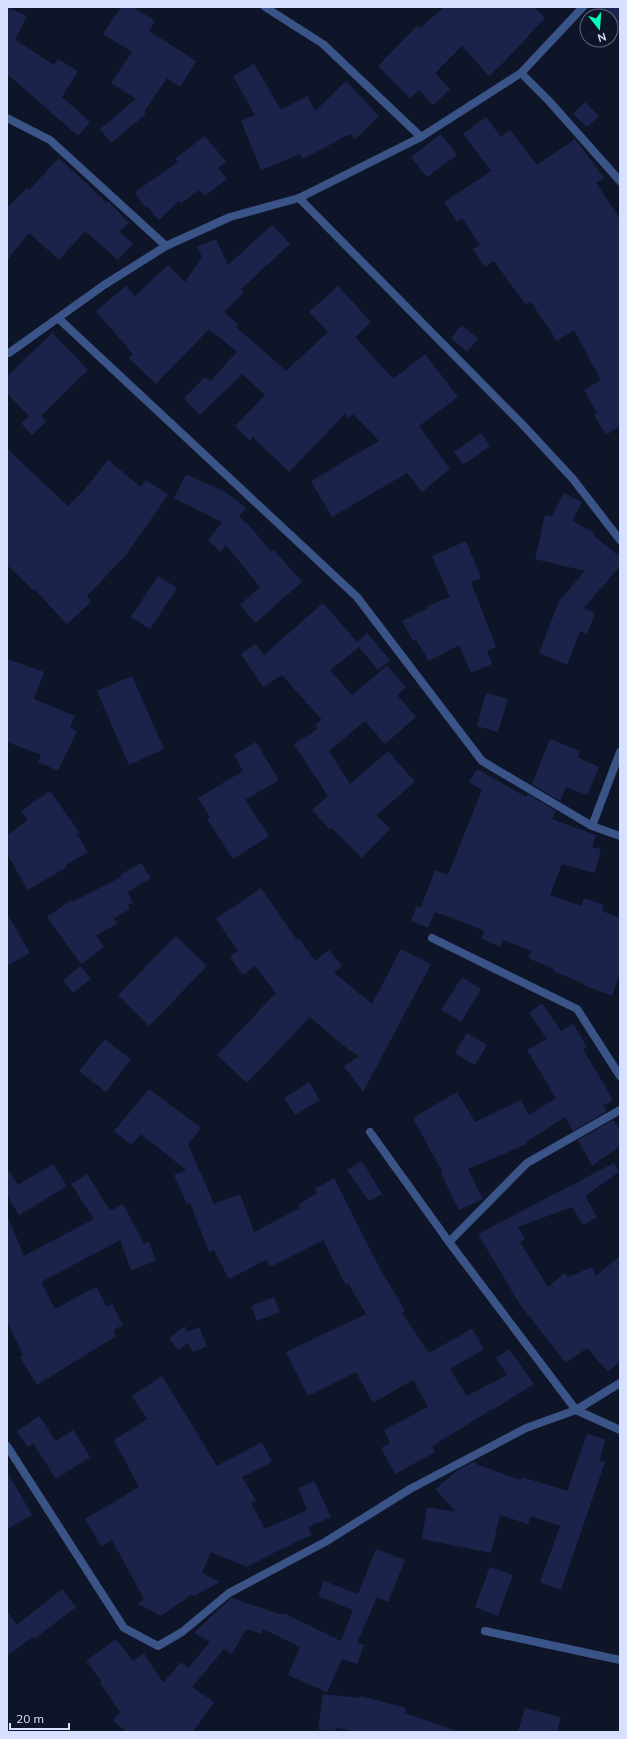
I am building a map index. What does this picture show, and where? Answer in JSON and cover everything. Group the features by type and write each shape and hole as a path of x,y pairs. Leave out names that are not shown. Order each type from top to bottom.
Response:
{"street":[{"path":"265,7 323,44 421,137"},
{"path":"9,353 104,285 166,246 230,217 300,198 421,137 521,73 583,7"},
{"path":"521,73 549,101 620,181"},
{"path":"7,118 50,140 166,246"},
{"path":"300,198 523,425 573,479 620,540"},
{"path":"58,318 357,597 482,761 592,826 620,836"},
{"path":"592,826 620,752"},
{"path":"432,938 577,1008 620,1076"},
{"path":"449,1242 527,1163 620,1110"},
{"path":"370,1132 449,1242 576,1410 620,1430"},
{"path":"7,1446 124,1628 158,1646 182,1632 229,1593 325,1542 410,1489 526,1428 576,1410 620,1383"},
{"path":"485,1631 620,1660"}],"building":[{"path":"7,7 27,16 15,40 54,65 58,59 78,71 62,97 90,122 78,136 7,74"},
{"path":"121,7 133,7 155,21 149,31 196,61 180,87 167,78 144,112 146,114 111,143 100,129 136,99 111,83 132,52 103,34"},
{"path":"444,7 533,7 545,18 489,76 462,46 435,73 450,89 433,105 419,90 410,98 378,66 418,25 420,28"},
{"path":"620,7 620,22 619,23 619,8 600,8"},
{"path":"254,64 281,110 307,96 315,111 346,81 379,116 355,139 350,134 303,159 300,154 261,170 241,121 255,115 233,76"},
{"path":"585,102 599,116 587,127 573,114"},
{"path":"486,117 501,137 510,130 537,165 575,139 604,178 596,183 620,219 620,426 606,435 594,415 597,413 584,390 601,380 574,330 557,341 531,302 526,305 494,261 485,267 473,249 480,245 462,218 457,222 444,202 491,171 463,134"},
{"path":"441,134 457,155 427,177 411,157"},
{"path":"205,136 226,162 218,168 227,179 205,196 200,190 181,203 179,201 159,220 147,206 145,208 135,192 178,162 175,159"},
{"path":"59,158 107,203 108,201 129,223 119,232 133,244 118,260 85,231 59,260 29,233 7,260 7,208 27,188 29,190"},
{"path":"272,225 290,244 241,289 244,292 224,312 238,324 236,327 286,371 328,332 309,312 338,286 371,322 355,337 393,379 425,354 458,397 419,426 450,469 422,492 407,473 332,517 311,481 379,441 353,414 349,418 345,414 289,472 253,437 250,441 235,426 265,395 242,374 200,415 184,398 205,377 210,381 237,352 209,329 156,384 129,358 133,354 96,311 126,286 135,296 168,265 185,282 202,257 197,247 216,239 228,265"},
{"path":"462,325 478,339 467,352 451,338"},
{"path":"52,333 88,370 41,416 46,422 32,435 21,423 29,416 7,393 7,377"},
{"path":"481,433 490,446 463,465 454,452"},
{"path":"7,449 68,506 84,490 108,460 141,487 146,480 168,495 125,556 87,596 91,602 67,624 34,589 33,590 7,565"},
{"path":"186,474 225,492 246,508 239,517 249,525 271,552 274,550 302,582 255,623 240,605 260,587 226,545 221,552 208,541 222,522 174,498"},
{"path":"564,493 582,502 572,521 595,533 594,536 620,557 620,566 584,608 595,613 587,634 580,631 567,665 539,653 559,601 585,571 535,559 545,515 552,516"},
{"path":"466,541 481,578 471,582 496,647 487,651 492,664 471,673 459,645 429,661 416,640 413,641 402,621 427,609 426,607 450,597 432,556"},
{"path":"158,576 177,588 150,629 131,617"},
{"path":"323,603 357,642 367,633 390,660 378,670 359,647 330,670 352,695 387,666 406,687 397,695 416,717 385,744 365,721 329,751 350,784 388,751 415,782 376,815 390,829 362,858 331,827 329,829 312,810 328,796 294,744 318,729 315,725 322,720 282,675 263,687 241,654 256,644 264,655"},
{"path":"7,659 44,672 34,699 75,716 70,727 77,731 58,771 38,762 41,755 7,742"},
{"path":"132,676 164,749 129,765 97,691"},
{"path":"486,693 508,699 498,732 477,726"},
{"path":"550,739 580,751 577,757 599,767 587,795 566,787 560,801 532,784"},
{"path":"256,742 279,780 245,800 269,836 233,859 207,819 210,817 198,798 243,771 234,755"},
{"path":"477,769 526,797 528,794 556,811 552,819 596,835 592,847 601,849 595,873 562,864 550,895 581,906 584,898 604,905 602,911 620,918 620,973 612,996 583,985 584,984 553,971 554,969 528,958 532,951 503,940 500,947 481,938 485,931 449,917 435,912 428,928 411,921 417,906 421,907 435,870 448,875 482,790 469,782"},
{"path":"50,791 80,833 77,834 88,852 66,865 67,867 28,890 7,854 7,835 28,820 21,811"},
{"path":"141,863 151,878 128,892 133,903 128,905 130,909 114,918 117,924 96,935 104,947 81,964 47,917 71,900 72,902 121,877 120,875"},
{"path":"261,888 297,940 299,939 315,961 329,950 342,966 334,973 372,1004 401,949 431,964 363,1092 344,1066 359,1056 349,1050 310,1017 247,1083 217,1055 276,993 255,966 243,975 230,957 238,951 216,919"},
{"path":"7,914 30,953 7,966"},
{"path":"176,936 207,966 149,1026 118,995"},
{"path":"81,966 91,979 73,993 63,980"},
{"path":"462,977 481,989 461,1022 441,1010"},
{"path":"542,1003 561,1031 573,1023 587,1047 583,1049 613,1100 603,1106 607,1111 573,1131 565,1117 526,1142 527,1144 468,1169 483,1199 459,1210 441,1173 443,1173 413,1118 457,1092 475,1122 521,1100 529,1115 556,1098 527,1050 547,1039 529,1013"},
{"path":"467,1033 487,1045 475,1065 455,1053"},
{"path":"105,1039 131,1059 106,1092 79,1071"},
{"path":"309,1082 320,1100 295,1115 284,1098"},
{"path":"149,1089 201,1128 188,1144 214,1204 240,1194 254,1232 300,1208 298,1205 317,1193 315,1189 334,1178 379,1267 405,1311 402,1313 429,1353 472,1329 484,1349 450,1369 467,1396 507,1375 496,1358 509,1349 534,1384 494,1409 490,1409 491,1410 432,1446 435,1452 395,1474 381,1448 390,1443 384,1430 428,1407 413,1380 373,1403 356,1372 308,1396 286,1352 366,1314 348,1283 346,1285 323,1240 270,1267 266,1260 229,1279 214,1250 209,1252 190,1203 187,1204 174,1175 186,1170 141,1134 131,1145 114,1131"},
{"path":"613,1120 620,1130 620,1146 592,1166 578,1140"},
{"path":"362,1161 382,1194 369,1201 347,1170"},
{"path":"614,1163 619,1172 585,1196 597,1217 583,1225 572,1207 518,1227 525,1239 520,1242 548,1287 565,1273 568,1277 592,1267 596,1276 620,1256 620,1361 608,1372 587,1348 566,1363 521,1306 478,1234"},
{"path":"53,1164 67,1186 19,1215 7,1195 7,1168 18,1185"},
{"path":"87,1174 110,1211 123,1204 144,1244 149,1242 156,1261 131,1270 120,1240 41,1282 55,1309 96,1287 107,1307 112,1304 123,1325 113,1330 116,1336 37,1385 20,1357 23,1355 7,1321 7,1215 24,1256 94,1219 71,1184"},
{"path":"274,1297 280,1312 257,1321 251,1306"},
{"path":"185,1326 187,1332 199,1327 207,1346 193,1352 188,1343 178,1350 169,1338"},
{"path":"162,1376 217,1466 262,1442 272,1462 242,1477 256,1501 251,1503 265,1529 307,1510 298,1488 314,1481 331,1517 308,1527 312,1535 247,1567 211,1552 202,1573 220,1582 194,1596 192,1594 161,1616 138,1604 144,1599 112,1540 101,1546 85,1519 139,1487 114,1440 147,1419 132,1396"},
{"path":"39,1416 56,1441 73,1430 90,1457 56,1479 33,1443 28,1447 17,1431"},
{"path":"587,1434 605,1439 600,1460 605,1462 561,1590 540,1582 560,1526 531,1516 528,1524 500,1515 491,1553 422,1539 427,1507 456,1512 435,1489 458,1470 475,1461 478,1465 521,1480 522,1477 567,1491"},
{"path":"7,1472 32,1515 7,1529"},
{"path":"376,1549 405,1560 388,1602 377,1597 357,1643 364,1645 357,1664 342,1659 327,1692 288,1675 300,1647 263,1629 261,1634 246,1629 232,1654 224,1649 192,1687 214,1702 193,1732 126,1732 113,1720 120,1712 100,1683 102,1682 86,1661 116,1639 133,1661 144,1653 163,1683 181,1662 188,1668 210,1642 194,1633 231,1598 283,1615 284,1613 341,1641 353,1610 318,1596 324,1581 358,1594"},
{"path":"490,1567 513,1575 498,1616 475,1607"},
{"path":"62,1589 76,1607 34,1639 33,1637 7,1656 7,1611 17,1625"},
{"path":"323,1694 360,1698 361,1696 406,1708 405,1713 454,1730 453,1732 355,1732 336,1727 335,1731 318,1729"},
{"path":"525,1708 561,1717 557,1732 518,1732"}]}
